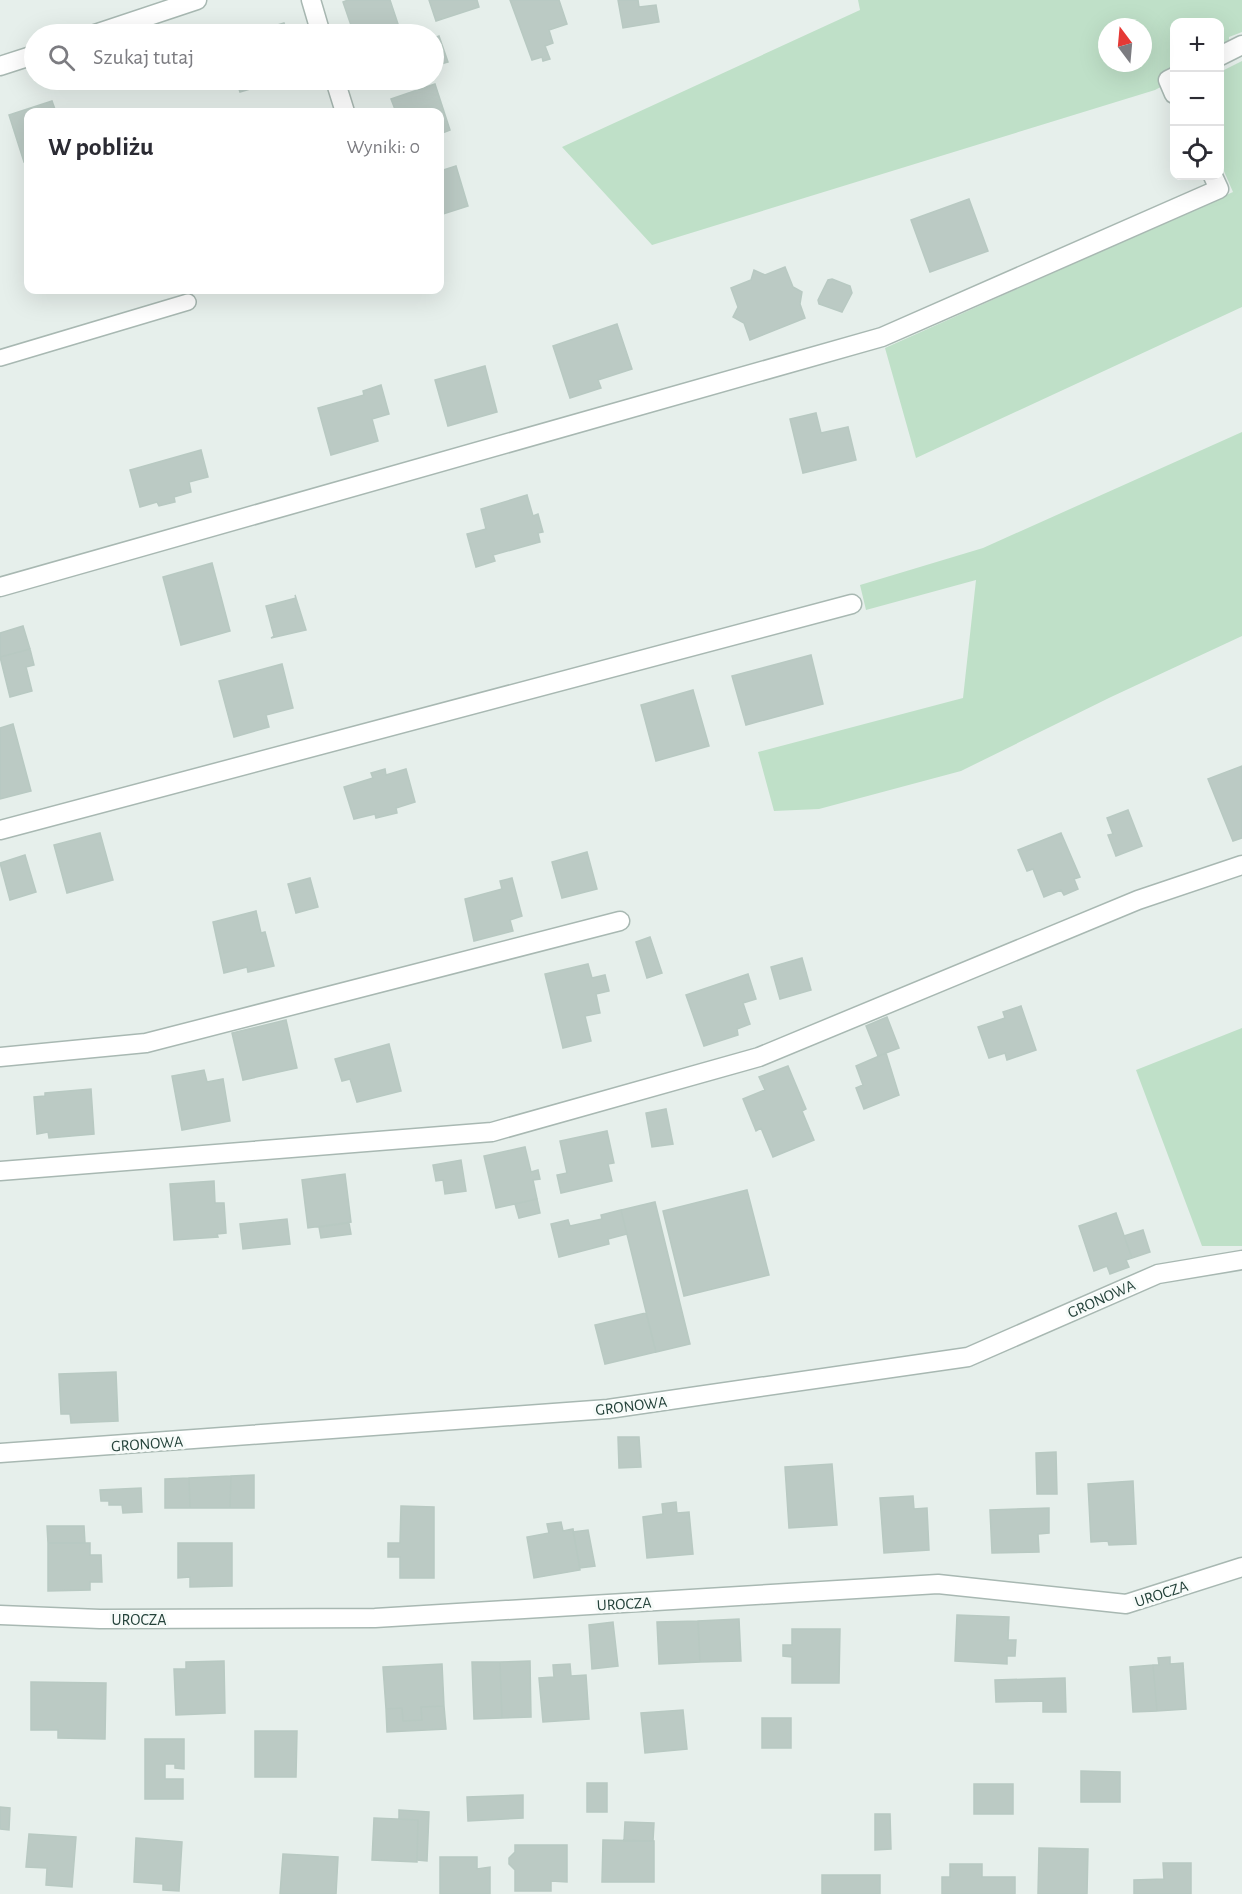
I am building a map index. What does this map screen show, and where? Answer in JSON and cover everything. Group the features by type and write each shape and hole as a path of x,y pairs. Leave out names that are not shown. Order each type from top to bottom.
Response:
{"street":[{"path":"125,24 197,0"},
{"path":"311,0 318,24"},
{"path":"1224,54 1242,45"},
{"path":"0,66 24,58"},
{"path":"338,90 344,108"},
{"path":"0,587 882,336 1219,189 1215,180"},
{"path":"0,830 852,604"},
{"path":"0,1171 492,1132 759,1057 1138,900 1242,865"},
{"path":"0,1057 146,1043 620,921"},
{"name":"GRONOWA","path":"0,1453 608,1409 968,1357 1158,1274 1242,1260"},
{"name":"UROCZA","path":"0,1615 100,1619 375,1618 938,1584 1126,1604 1242,1567"}],"lane":[{"path":"0,358 188,302"}],"green space":[{"path":"858,0 1242,0 1242,32 1229,37 1229,52 1224,54 1224,18 1170,18 1170,82 1155,90 652,245 562,147 860,10"},
{"path":"1242,61 1242,307 916,458 885,348 1233,192 1224,171 1224,70"},
{"path":"1242,432 1242,636 961,771 819,809 774,811 758,752 963,698 976,580 866,610 860,585 983,548"},
{"path":"1242,1028 1242,1246 1202,1246 1136,1070"}],"building":[{"path":"390,0 398,24 351,24 343,2"},
{"path":"429,0 477,0 479,7 436,21"},
{"path":"510,0 559,0 567,24 549,30 553,43 545,46 550,59 543,61 542,57 532,60"},
{"path":"618,0 638,0 639,7 656,5 659,22 623,28"},
{"path":"444,50 448,62 444,63"},
{"path":"417,90 437,90 443,108 394,108 391,99"},
{"path":"52,101 55,108 30,108"},
{"path":"24,110 24,162 9,115"},
{"path":"444,112 450,130 444,132"},
{"path":"456,166 468,206 444,214 444,170"},
{"path":"969,199 988,251 930,272 911,220"},
{"path":"785,267 793,287 802,292 800,304 805,318 750,340 744,323 733,317 738,307 731,288 751,280 754,270 765,275"},
{"path":"832,279 850,286 852,293 842,312 819,304 818,300 828,280"},
{"path":"617,324 632,369 598,380 601,388 570,398 553,346"},
{"path":"485,366 497,412 448,426 435,380"},
{"path":"381,385 389,414 372,419 378,441 331,455 318,408 364,395 363,391"},
{"path":"816,413 821,433 848,427 856,460 803,473 790,419"},
{"path":"201,450 208,477 189,482 191,492 174,497 175,502 159,506 157,502 140,507 130,470"},
{"path":"527,495 533,516 538,514 543,532 538,533 540,542 493,555 495,561 476,567 467,534 486,529 481,509"},
{"path":"212,563 230,631 181,645 163,577"},
{"path":"296,598 306,630 271,638 274,636 266,606"},
{"path":"23,626 30,649 0,657 0,633"},
{"path":"30,649 34,665 26,667 32,691 10,697 0,657"},
{"path":"811,655 823,704 746,725 732,676"},
{"path":"282,664 293,708 266,715 269,727 234,737 219,681"},
{"path":"693,690 709,746 656,761 641,705"},
{"path":"13,724 31,791 0,799 0,728"},
{"path":"1242,766 1242,838 1233,841 1208,779"},
{"path":"385,769 386,775 406,769 415,802 396,808 397,813 376,818 375,814 354,819 344,787 373,778 371,773"},
{"path":"1128,810 1142,846 1116,856 1108,835 1113,834 1107,818"},
{"path":"100,833 113,880 67,893 54,845"},
{"path":"1061,833 1080,877 1074,879 1078,889 1064,895 1061,890 1044,897 1033,869 1027,871 1018,850"},
{"path":"587,852 597,889 562,898 552,862"},
{"path":"25,855 36,892 10,900 0,863"},
{"path":"310,878 318,907 296,913 288,884"},
{"path":"512,878 522,916 510,920 513,931 474,941 465,899 502,889 500,881"},
{"path":"256,911 261,933 265,932 274,966 248,972 247,967 224,973 213,922"},
{"path":"650,937 662,973 647,978 636,942"},
{"path":"802,958 811,990 780,999 771,967"},
{"path":"588,964 592,978 605,975 609,991 596,994 600,1013 585,1016 591,1041 563,1048 545,974"},
{"path":"748,974 756,999 743,1003 750,1024 737,1029 738,1035 704,1046 686,995"},
{"path":"1021,1006 1036,1050 1007,1060 1005,1053 989,1058 978,1027 1005,1018 1003,1012"},
{"path":"887,1017 899,1048 878,1056 866,1026"},
{"path":"286,1020 297,1068 243,1080 232,1033"},
{"path":"389,1044 401,1091 357,1102 350,1079 342,1081 335,1059"},
{"path":"886,1053 899,1095 864,1109 856,1088 863,1085 856,1066"},
{"path":"788,1066 806,1109 802,1111 814,1140 773,1157 761,1128 756,1131 743,1099 765,1090 759,1077"},
{"path":"204,1070 207,1082 223,1079 230,1121 182,1130 172,1076"},
{"path":"91,1089 94,1134 49,1138 48,1132 37,1134 34,1097 45,1096 45,1093"},
{"path":"666,1109 673,1144 652,1147 646,1113"},
{"path":"607,1131 614,1163 608,1164 612,1181 561,1193 557,1175 567,1173 560,1141"},
{"path":"525,1147 531,1172 538,1170 540,1179 533,1180 537,1199 496,1208 484,1156"},
{"path":"461,1160 466,1191 445,1194 443,1180 436,1181 433,1165"},
{"path":"345,1174 351,1222 308,1228 302,1180"},
{"path":"214,1181 215,1203 224,1203 226,1233 217,1234 218,1237 174,1240 170,1184"},
{"path":"747,1190 769,1275 684,1296 663,1211"},
{"path":"537,1199 540,1213 519,1218 515,1204"},
{"path":"655,1202 690,1344 656,1352 621,1210"},
{"path":"621,1210 627,1234 608,1239 609,1244 559,1257 551,1224 568,1220 570,1226 602,1219 601,1215"},
{"path":"1116,1213 1132,1258 1126,1260 1129,1267 1110,1274 1107,1266 1094,1271 1079,1226"},
{"path":"287,1219 290,1244 243,1249 240,1224"},
{"path":"349,1223 351,1234 321,1238 319,1227"},
{"path":"1143,1230 1150,1252 1132,1258 1124,1236"},
{"path":"646,1313 656,1352 605,1364 595,1325"},
{"path":"116,1372 118,1421 71,1423 70,1414 61,1414 59,1374"},
{"path":"618,1437 639,1437 641,1467 619,1468"},
{"path":"1056,1452 1057,1494 1037,1494 1036,1453"},
{"path":"832,1464 837,1525 789,1528 785,1467"},
{"path":"254,1475 254,1508 230,1508 231,1476"},
{"path":"231,1476 230,1508 190,1508 189,1478"},
{"path":"189,1478 190,1508 165,1508 165,1479"},
{"path":"1133,1481 1136,1544 1109,1545 1108,1541 1091,1542 1088,1484"},
{"path":"141,1488 142,1512 123,1513 122,1505 109,1505 109,1501 101,1501 100,1490"},
{"path":"913,1496 914,1509 927,1508 929,1550 884,1553 880,1498"},
{"path":"676,1502 677,1513 689,1512 693,1554 647,1558 643,1517 663,1514 662,1504"},
{"path":"401,1506 434,1507 434,1578 400,1578 400,1557 388,1557 388,1543 400,1543"},
{"path":"1049,1508 1049,1533 1038,1534 1039,1552 992,1553 990,1510"},
{"path":"561,1522 563,1531 573,1529 580,1570 534,1578 527,1537 549,1533 547,1524"},
{"path":"47,1526 84,1526 85,1543 48,1543"},
{"path":"588,1530 595,1566 580,1568 573,1532"},
{"path":"48,1543 90,1543 90,1555 101,1555 102,1582 90,1582 90,1590 48,1591"},
{"path":"178,1543 232,1543 232,1586 190,1587 190,1577 178,1578"},
{"path":"957,1615 1009,1617 1008,1640 1016,1640 1015,1656 1007,1656 1007,1664 955,1661"},
{"path":"739,1619 741,1661 700,1662 698,1621"},
{"path":"698,1621 700,1662 659,1664 657,1622"},
{"path":"613,1622 618,1666 592,1669 589,1625"},
{"path":"792,1629 840,1629 839,1683 792,1683 792,1657 783,1656 783,1645 792,1645"},
{"path":"1170,1657 1170,1664 1183,1663 1186,1709 1157,1711 1153,1665 1159,1665 1158,1658"},
{"path":"224,1661 225,1713 176,1715 174,1669 186,1669 186,1662"},
{"path":"530,1661 531,1717 502,1718 500,1662"},
{"path":"472,1662 500,1662 502,1718 474,1719"},
{"path":"442,1664 444,1706 421,1707 422,1720 403,1721 402,1708 386,1709 383,1667"},
{"path":"570,1664 571,1676 586,1675 589,1719 543,1722 539,1678 554,1677 553,1665"},
{"path":"1153,1665 1157,1711 1133,1712 1130,1667"},
{"path":"1065,1678 1066,1712 1043,1712 1043,1701 996,1702 995,1680"},
{"path":"31,1682 106,1683 105,1739 58,1738 58,1730 31,1730"},
{"path":"444,1706 446,1729 387,1732 386,1709 402,1708 403,1721 422,1720 421,1707"},
{"path":"683,1710 687,1749 645,1753 641,1713"},
{"path":"762,1718 791,1718 791,1748 762,1748"},
{"path":"255,1731 297,1731 296,1777 255,1777"},
{"path":"145,1739 184,1739 184,1769 175,1768 175,1764 165,1764 165,1779 183,1779 183,1799 145,1799"},
{"path":"1081,1771 1120,1772 1120,1802 1081,1802"},
{"path":"587,1783 607,1783 607,1812 587,1812"},
{"path":"974,1784 1013,1784 1013,1814 974,1814"},
{"path":"523,1795 523,1818 468,1821 467,1797"},
{"path":"0,1807 10,1808 9,1830 0,1829"},
{"path":"399,1810 429,1812 427,1861 417,1860 418,1820 399,1819"},
{"path":"875,1814 890,1814 891,1849 875,1850"},
{"path":"374,1818 418,1820 417,1862 372,1860"},
{"path":"625,1822 654,1823 653,1841 624,1841"},
{"path":"29,1834 76,1837 72,1887 46,1885 47,1868 26,1867"},
{"path":"136,1838 182,1842 179,1891 163,1890 163,1884 134,1882"},
{"path":"603,1840 654,1841 654,1882 602,1882"},
{"path":"515,1845 567,1845 567,1882 551,1881 551,1891 515,1891 515,1870 509,1864 509,1858 515,1852"},
{"path":"1039,1848 1088,1849 1087,1894 1038,1894"},
{"path":"283,1854 338,1857 336,1894 280,1894"},
{"path":"440,1857 477,1857 477,1869 490,1867 490,1894 440,1894"},
{"path":"1163,1863 1191,1863 1191,1894 1134,1894 1134,1880 1164,1879"},
{"path":"950,1864 982,1864 982,1877 1015,1877 1015,1894 942,1894 942,1877 950,1877"},
{"path":"822,1875 880,1875 880,1894 822,1894"}]}
